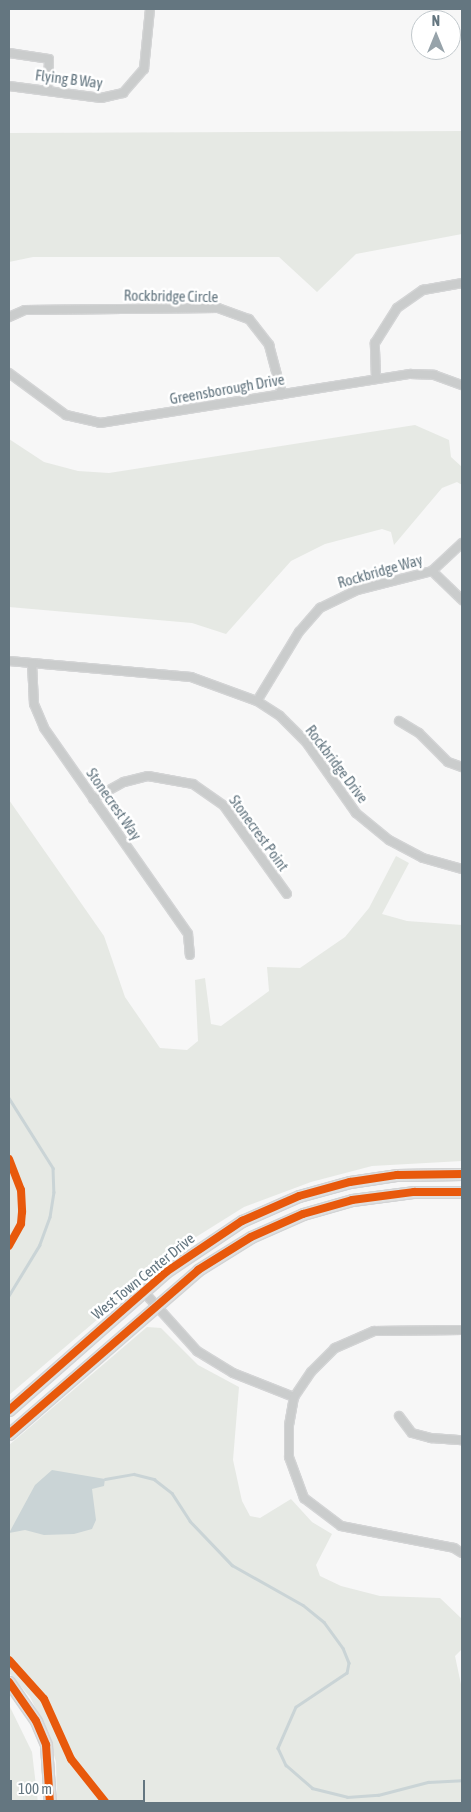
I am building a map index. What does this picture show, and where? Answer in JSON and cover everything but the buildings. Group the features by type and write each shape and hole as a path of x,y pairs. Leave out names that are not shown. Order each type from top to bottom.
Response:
{"street":[{"name":"Flying B Way","path":"9,86 48,89 101,98 112,97 132,86 144,69 150,9"},
{"path":"9,53 49,59 48,89"},
{"path":"376,378 375,343 397,308 423,290 462,283"},
{"name":"Rockbridge Circle","path":"9,317 25,310 218,308 249,319 269,345 282,394"},
{"name":"Greensborough Drive","path":"9,373 66,415 100,423 376,378 434,375 462,385"},
{"name":"Rockbridge Way","path":"257,701 299,632 320,608 357,590 432,571 462,543"},
{"path":"432,571 462,600"},
{"name":"Rockbridge Drive","path":"9,661 191,677 257,701 280,716 306,742 356,813 389,840 423,858 462,869"},
{"name":"Stonecrest Way","path":"32,663 34,704 44,728 188,934 190,955"},
{"path":"399,721 418,733 448,762 462,767"},
{"name":"Stonecrest Point","path":"93,799 124,782 148,776 193,784 224,806 287,894"},
{"name":"West Town Center Drive","path":"9,1410 143,1291 224,1231 299,1196 368,1178 462,1174"},
{"name":"West Town Center Drive","path":"9,1434 155,1305 198,1270 251,1237 303,1214 383,1195 462,1192"},
{"path":"143,1291 197,1351 233,1373 294,1397"},
{"path":"462,1330 374,1331 335,1348 311,1372 294,1397 289,1426 289,1457 304,1498 341,1526 454,1548 462,1553"},
{"path":"399,1416 412,1433 462,1440"},
{"path":"9,1682 36,1721 46,1745 50,1803"}],"shaded area":[{"path":"462,131 462,234 356,254 317,292 279,257 33,257 9,262 9,133"},
{"path":"415,425 449,440 451,457 462,467 462,485 457,482 442,488 394,545 391,532 382,529 325,544 291,561 226,634 192,623 9,607 9,439 44,462 78,471 109,473"},
{"path":"9,800 104,936 125,997 160,1048 187,1050 198,1041 195,980 205,978 211,1024 221,1026 269,991 267,967 300,968 345,937 369,908 396,856 409,863 382,914 407,921 462,925 462,1161 372,1166 311,1182 244,1207 188,1242 9,1395"},
{"path":"147,1327 161,1328 198,1365 239,1387 233,1460 242,1501 250,1516 260,1518 291,1499 312,1522 332,1534 316,1565 320,1576 341,1586 380,1596 440,1598 462,1619 462,1649 455,1656 462,1689 462,1803 57,1803 56,1762 47,1731 30,1697 9,1673 9,1445"},
{"path":"52,1470 105,1479 104,1486 92,1489 96,1520 92,1529 74,1534 44,1535 25,1530 9,1533 35,1485"},
{"path":"9,1705 32,1752 38,1803 9,1803"}],"waterway":[{"path":"9,1098 53,1168 54,1192 50,1217 40,1245 9,1296"},
{"path":"105,1479 134,1474 154,1479 172,1493 190,1521 232,1565 303,1605 324,1622 343,1648 349,1663 347,1673 296,1707 278,1748 286,1765 312,1788 347,1797 378,1795 428,1782 462,1780"}],"cycle path":[{"path":"9,1159 21,1190 22,1212 21,1224 9,1246"},
{"path":"9,1410 166,1272 242,1221 299,1196 350,1182 397,1175 462,1174"},
{"path":"9,1434 198,1270 251,1237 303,1214 352,1200 414,1192 462,1192"},
{"path":"9,1660 44,1699 71,1759 106,1803"},
{"path":"9,1682 36,1721 46,1745 50,1803"}]}
